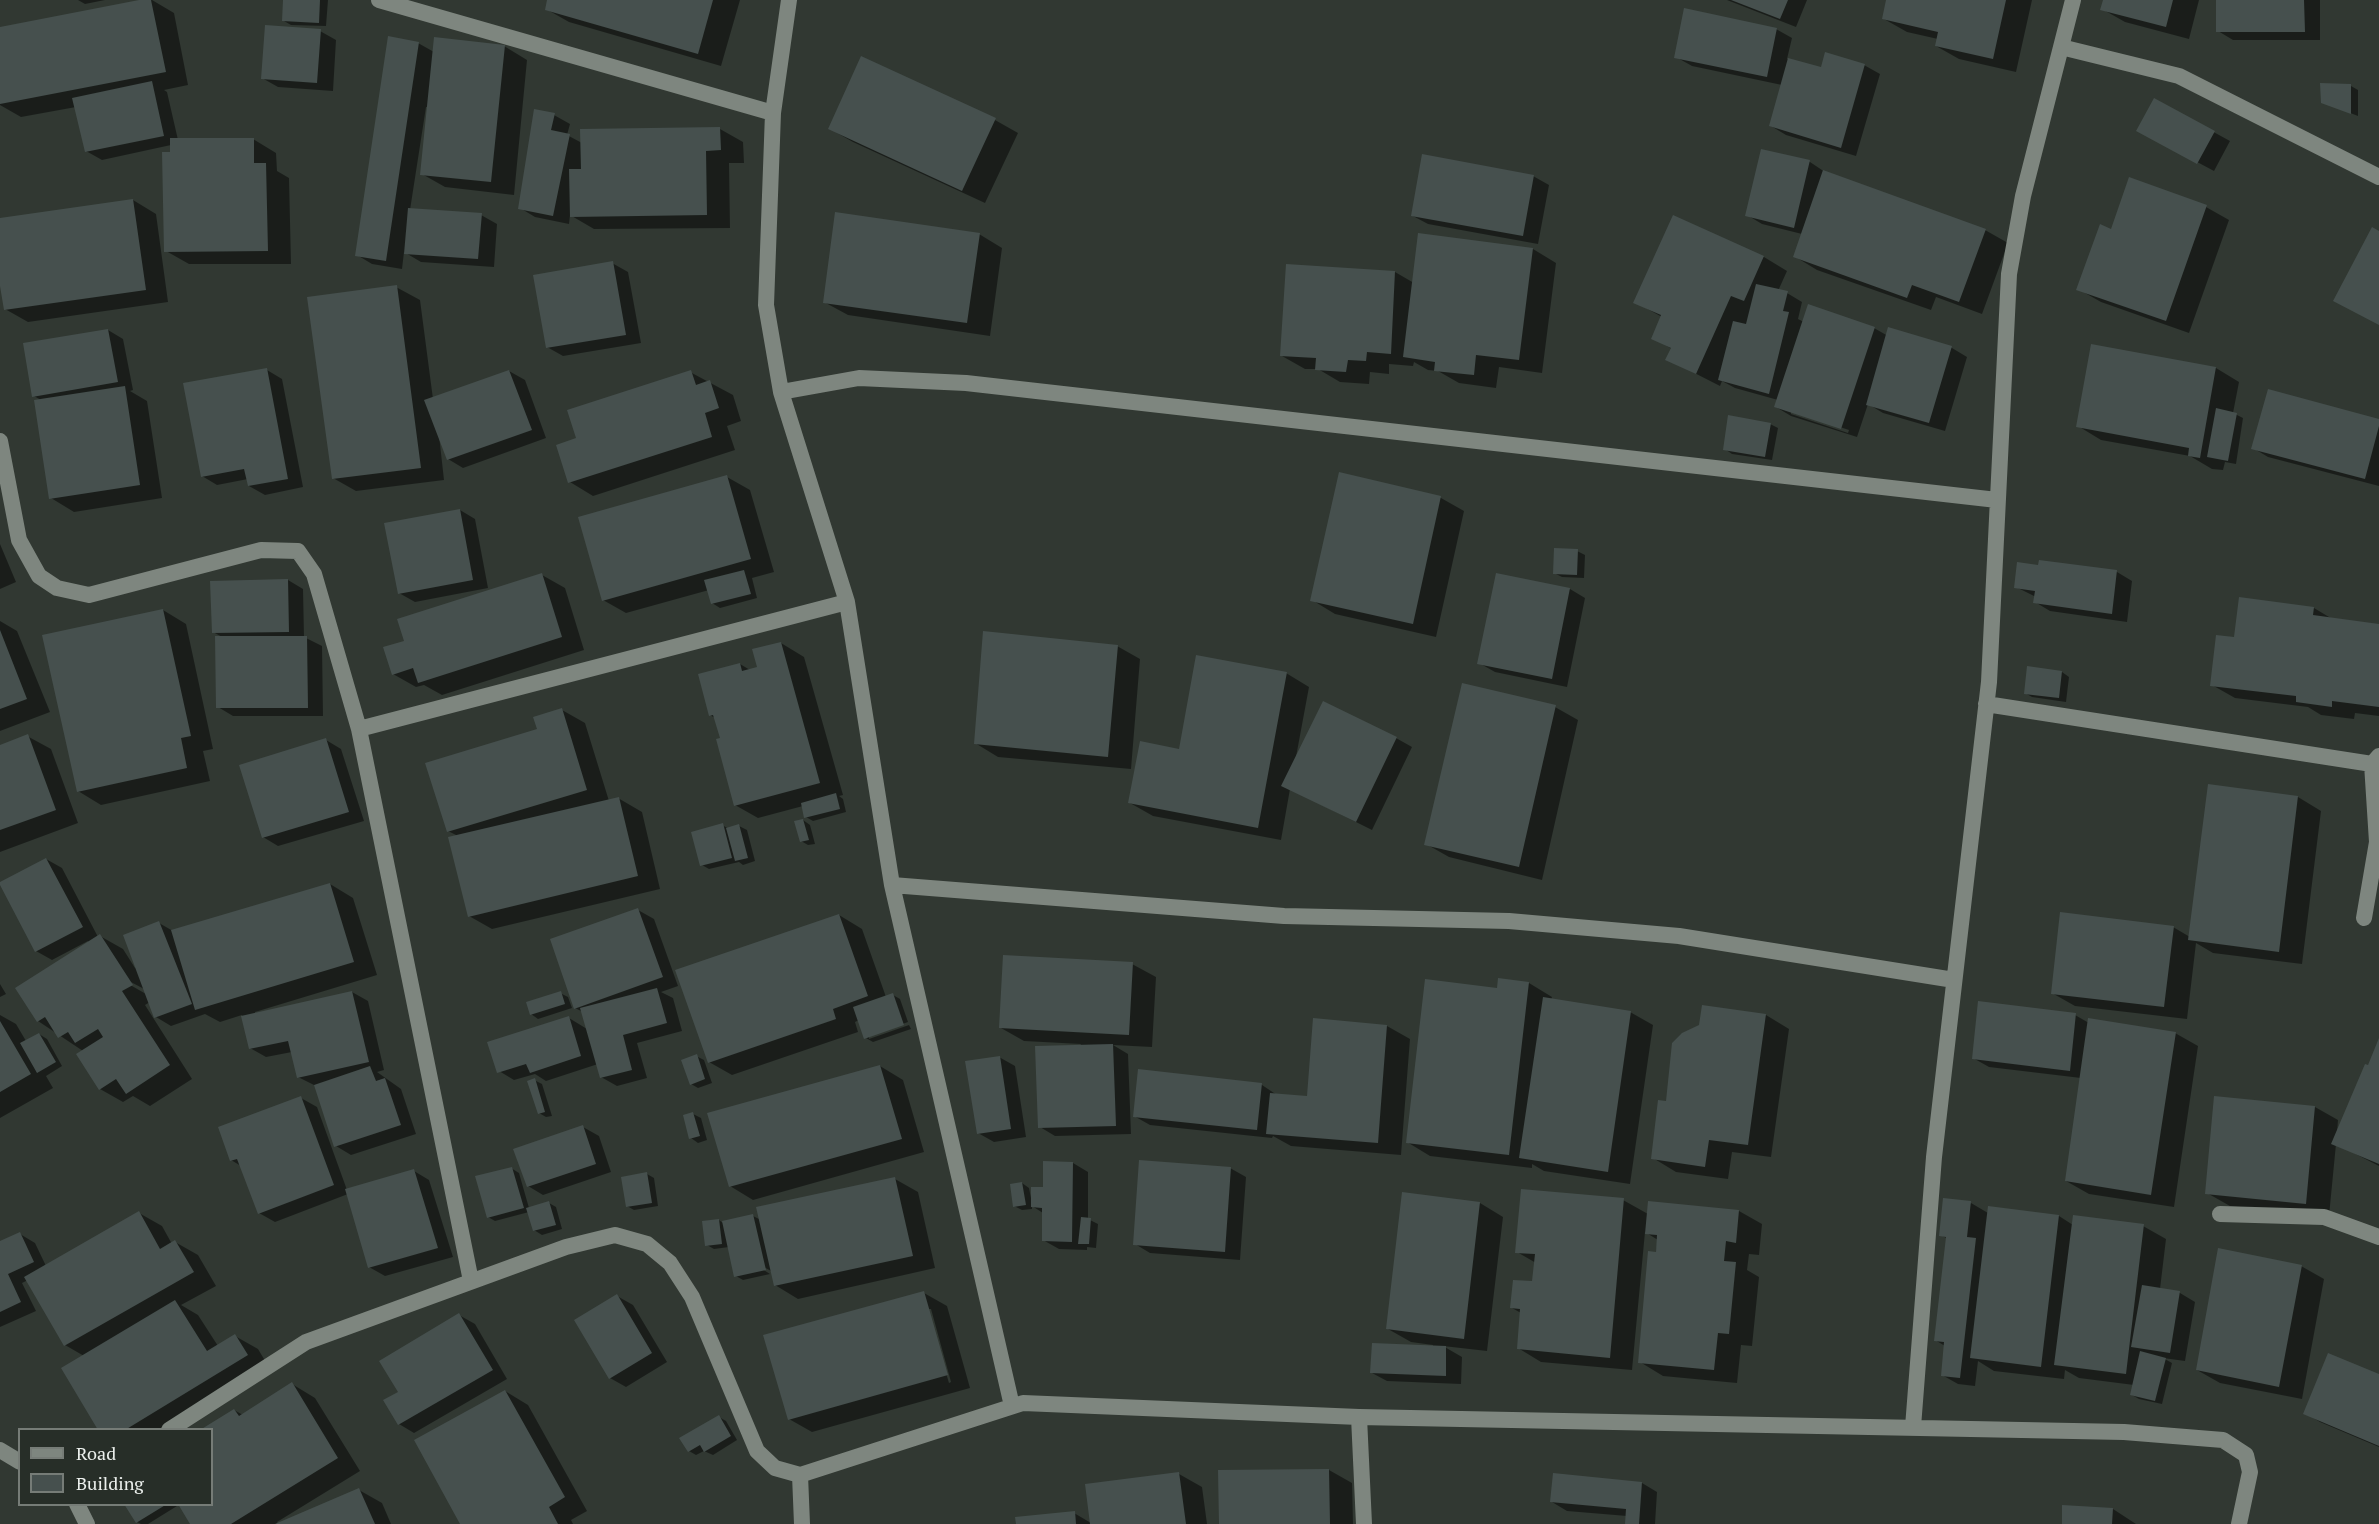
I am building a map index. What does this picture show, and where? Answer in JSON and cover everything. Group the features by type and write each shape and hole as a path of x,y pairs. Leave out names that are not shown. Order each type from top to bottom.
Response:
{"street":[{"path":"379,0 773,113"},
{"path":"789,0 773,113 766,305 781,392 847,602 892,885 1012,1406"},
{"path":"1914,1427 1934,1157 1986,704 2009,274 2022,196 2073,0"},
{"path":"2061,47 2179,76 2379,177"},
{"path":"781,392 859,378 966,383 1997,500"},
{"path":"0,441 19,540 39,576 57,588 89,595 261,550 298,551 314,574 359,729 471,1281"},
{"path":"359,729 847,602"},
{"path":"1986,704 2376,760 2377,842 2364,918"},
{"path":"892,885 1284,916 1509,921 1679,936 1954,980"},
{"path":"2220,1214 2324,1216 2379,1237"},
{"path":"172,1428 306,1342 566,1247 615,1235 647,1244 670,1263 692,1297 757,1451 775,1468 800,1475 1023,1402 1359,1417 2124,1432 2223,1440 2246,1455 2250,1472 2240,1524"},
{"path":"1359,1417 1364,1524"},
{"path":"0,1450 18,1461"},
{"path":"800,1475 802,1524"},
{"path":"78,1506 87,1524"}],"building":[{"path":"139,0 151,0 166,72 0,104 0,27"},
{"path":"283,0 320,0 319,23 282,21"},
{"path":"547,0 713,0 698,54 545,10"},
{"path":"1731,0 1788,0 1780,19"},
{"path":"1886,0 2006,0 1993,59 1935,46 1938,32 1882,19"},
{"path":"2103,0 2173,0 2166,27 2100,10"},
{"path":"2216,0 2304,0 2305,32 2216,32"},
{"path":"1684,8 1777,28 1767,77 1674,58"},
{"path":"265,25 321,29 317,83 261,79"},
{"path":"388,36 419,42 386,261 355,256"},
{"path":"434,37 505,45 491,182 420,175"},
{"path":"1825,52 1865,64 1841,148 1769,126 1788,58 1821,67"},
{"path":"861,56 996,118 962,191 828,129"},
{"path":"152,81 164,136 85,152 72,98"},
{"path":"2320,83 2351,84 2351,114 2321,103"},
{"path":"2154,98 2215,131 2197,164 2136,131"},
{"path":"534,109 555,113 551,130 570,134 553,216 518,209"},
{"path":"720,127 721,150 706,151 707,215 570,217 569,169 581,169 580,129"},
{"path":"170,138 254,138 254,163 266,163 268,251 164,252 162,152 170,152"},
{"path":"1761,149 1810,160 1794,228 1745,216"},
{"path":"1422,154 1534,175 1523,236 1411,216"},
{"path":"1823,170 1986,229 1959,302 1912,285 1907,298 1793,257"},
{"path":"2129,177 2207,205 2166,321 2076,290 2100,224 2111,229"},
{"path":"133,199 146,290 4,310 0,286 0,218"},
{"path":"408,208 482,213 478,259 404,254"},
{"path":"835,212 980,233 967,323 823,303"},
{"path":"1673,215 1764,256 1744,301 1731,296 1696,374 1665,360 1671,348 1651,339 1661,315 1633,303"},
{"path":"2372,227 2379,231 2379,325 2333,301"},
{"path":"1418,233 1533,248 1519,360 1476,355 1474,375 1434,371 1435,362 1403,357"},
{"path":"613,261 626,335 546,348 533,275"},
{"path":"1286,264 1395,271 1391,354 1367,352 1366,361 1348,360 1346,372 1315,370 1316,358 1280,356"},
{"path":"1756,284 1788,291 1783,311 1789,312 1769,394 1718,380 1733,321 1746,324"},
{"path":"397,285 421,468 332,479 307,297"},
{"path":"1808,304 1875,327 1841,429 1774,407"},
{"path":"1888,327 1952,346 1929,423 1866,405"},
{"path":"108,329 118,382 32,397 23,343"},
{"path":"2091,344 2216,367 2200,458 2188,456 2189,448 2076,427"},
{"path":"267,368 288,479 248,486 244,469 201,477 183,383"},
{"path":"509,370 532,430 447,460 424,400"},
{"path":"691,370 696,385 710,380 719,408 705,413 712,437 568,483 556,445 576,438 567,410"},
{"path":"125,386 140,485 49,499 34,400"},
{"path":"2268,389 2379,419 2365,479 2251,449"},
{"path":"2216,408 2237,413 2228,461 2207,457"},
{"path":"1728,415 1771,423 1765,457 1723,450"},
{"path":"1339,472 1441,496 1413,624 1310,601"},
{"path":"727,475 751,559 602,601 578,517"},
{"path":"460,509 473,580 398,594 384,523"},
{"path":"1554,548 1578,549 1577,575 1553,574"},
{"path":"2039,560 2117,570 2112,614 2033,603 2035,591 2014,588 2017,562 2038,565"},
{"path":"744,570 751,594 711,604 704,580"},
{"path":"542,573 562,637 418,683 413,668 392,675 383,647 404,641 397,619"},
{"path":"1496,573 1570,588 1552,679 1477,664"},
{"path":"288,579 289,632 212,633 210,581"},
{"path":"2239,597 2314,607 2313,615 2379,624 2379,707 2332,701 2332,707 2296,702 2296,696 2210,686 2216,635 2234,637"},
{"path":"163,609 191,736 181,738 187,768 77,792 42,635"},
{"path":"0,630 27,699 0,709"},
{"path":"983,631 1118,645 1108,757 974,744"},
{"path":"215,636 307,636 308,708 216,708"},
{"path":"781,642 820,783 734,806 716,739 720,738 713,715 709,716 698,674 740,663 742,671 757,667 752,649"},
{"path":"1196,655 1287,672 1258,828 1128,803 1140,741 1179,749"},
{"path":"2027,666 2062,671 2059,698 2024,694"},
{"path":"1462,683 1556,705 1519,867 1424,845"},
{"path":"1323,701 1397,737 1356,822 1281,786"},
{"path":"562,708 587,790 447,832 425,763 537,729 533,717"},
{"path":"28,734 56,810 0,830 0,745"},
{"path":"326,738 349,812 262,838 239,765"},
{"path":"2208,784 2298,796 2279,952 2188,940"},
{"path":"836,793 840,809 804,818 801,803"},
{"path":"619,797 638,876 468,917 448,837"},
{"path":"803,819 809,840 800,842 794,821"},
{"path":"723,823 732,858 700,866 691,832"},
{"path":"739,824 748,858 735,861 726,828"},
{"path":"46,858 83,927 35,952 0,882"},
{"path":"330,883 354,962 195,1010 171,930"},
{"path":"638,908 663,977 574,1009 550,939"},
{"path":"2060,912 2174,926 2164,1007 2051,994"},
{"path":"839,914 868,996 833,1009 836,1019 708,1063 675,970"},
{"path":"159,921 192,1004 154,1018 123,935"},
{"path":"100,934 133,985 122,991 170,1065 126,1094 116,1079 99,1090 76,1054 103,1037 98,1029 75,1043 68,1032 58,1038 45,1017 37,1022 15,988"},
{"path":"1003,955 1133,962 1129,1035 999,1028"},
{"path":"1498,978 1529,982 1509,1155 1406,1143 1425,979 1497,988"},
{"path":"657,988 667,1023 623,1035 632,1070 600,1078 580,1008"},
{"path":"352,991 369,1062 297,1078 288,1041 249,1049 241,1016"},
{"path":"561,991 565,1004 530,1015 526,1002"},
{"path":"893,993 904,1025 864,1039 853,1007"},
{"path":"1543,997 1631,1011 1608,1172 1519,1158"},
{"path":"1978,1001 2076,1013 2070,1071 1972,1059"},
{"path":"1702,1005 1766,1014 1748,1145 1709,1140 1705,1167 1651,1159 1658,1100 1666,1101 1672,1043 1682,1033 1699,1025"},
{"path":"569,1016 581,1056 530,1073 526,1064 497,1073 487,1042"},
{"path":"1313,1018 1387,1025 1378,1143 1266,1134 1270,1093 1307,1096"},
{"path":"2088,1018 2176,1032 2151,1195 2065,1181"},
{"path":"0,1021 31,1074 0,1092"},
{"path":"39,1033 56,1062 37,1073 20,1043"},
{"path":"2379,1038 2379,1164 2331,1144 2365,1064 2368,1065"},
{"path":"1113,1044 1116,1126 1038,1128 1035,1046"},
{"path":"697,1054 705,1079 690,1085 681,1060"},
{"path":"1000,1056 1011,1129 977,1134 965,1061"},
{"path":"880,1065 902,1139 729,1187 707,1113"},
{"path":"370,1066 376,1081 385,1078 401,1125 334,1147 314,1085"},
{"path":"1138,1069 1262,1083 1257,1130 1133,1117"},
{"path":"535,1078 545,1112 538,1114 527,1081"},
{"path":"301,1096 334,1185 258,1214 237,1159 230,1161 218,1127"},
{"path":"2214,1096 2315,1106 2306,1204 2205,1194"},
{"path":"693,1112 700,1136 689,1139 683,1115"},
{"path":"583,1125 596,1164 527,1187 513,1149"},
{"path":"1139,1160 1231,1167 1225,1252 1133,1245"},
{"path":"1043,1161 1073,1162 1072,1242 1042,1241 1042,1208 1031,1207 1031,1187 1043,1187"},
{"path":"512,1167 524,1208 487,1218 475,1176"},
{"path":"414,1169 438,1248 368,1268 345,1189"},
{"path":"647,1172 652,1203 626,1207 621,1177"},
{"path":"895,1177 913,1256 774,1286 756,1207"},
{"path":"1022,1182 1026,1205 1013,1207 1010,1184"},
{"path":"1521,1189 1624,1198 1610,1358 1517,1349 1520,1309 1510,1308 1513,1280 1532,1281 1535,1254 1515,1253"},
{"path":"1402,1192 1480,1202 1464,1339 1386,1329"},
{"path":"1943,1198 1971,1201 1967,1237 1976,1238 1960,1378 1941,1376 1944,1342 1934,1341 1946,1237 1939,1236"},
{"path":"549,1201 556,1225 533,1231 526,1208"},
{"path":"1648,1201 1739,1210 1736,1243 1726,1241 1724,1261 1736,1262 1729,1334 1718,1333 1714,1370 1638,1363 1648,1251 1656,1252 1657,1235 1645,1234"},
{"path":"1988,1206 2059,1215 2041,1367 1970,1358"},
{"path":"139,1211 160,1249 175,1240 194,1272 64,1346 24,1277"},
{"path":"753,1214 766,1270 734,1277 722,1221"},
{"path":"2073,1215 2144,1224 2126,1374 2054,1365"},
{"path":"1081,1217 1091,1218 1089,1244 1078,1244"},
{"path":"719,1219 722,1244 705,1246 702,1221"},
{"path":"20,1232 34,1262 8,1274 21,1302 0,1312 0,1241"},
{"path":"2218,1248 2302,1265 2279,1387 2196,1370"},
{"path":"2142,1285 2180,1291 2170,1353 2131,1347"},
{"path":"924,1291 948,1375 788,1420 763,1335"},
{"path":"617,1294 652,1353 609,1379 574,1320"},
{"path":"175,1300 207,1351 235,1334 248,1355 128,1428 97,1428 61,1368"},
{"path":"459,1313 493,1370 398,1425 383,1400 398,1392 379,1361"},
{"path":"1372,1343 1446,1346 1446,1376 1370,1373"},
{"path":"2140,1351 2166,1358 2155,1401 2130,1395"},
{"path":"2328,1353 2379,1374 2379,1446 2303,1414"},
{"path":"292,1382 338,1458 231,1524 190,1524 179,1506 213,1506 213,1428 203,1428 234,1409 239,1416"},
{"path":"505,1390 565,1497 549,1507 558,1524 460,1524 414,1440"},
{"path":"719,1415 731,1436 704,1452 700,1445 688,1452 679,1438"},
{"path":"1329,1469 1330,1524 1219,1524 1218,1470"},
{"path":"1179,1472 1186,1524 1090,1524 1085,1484"},
{"path":"1553,1473 1642,1482 1639,1524 1625,1524 1626,1509 1550,1502"},
{"path":"359,1488 375,1524 275,1524"},
{"path":"2062,1505 2113,1508 2112,1524 2062,1524"},
{"path":"125,1506 164,1506 136,1523"},
{"path":"1075,1511 1076,1524 1016,1524 1015,1517"}]}
